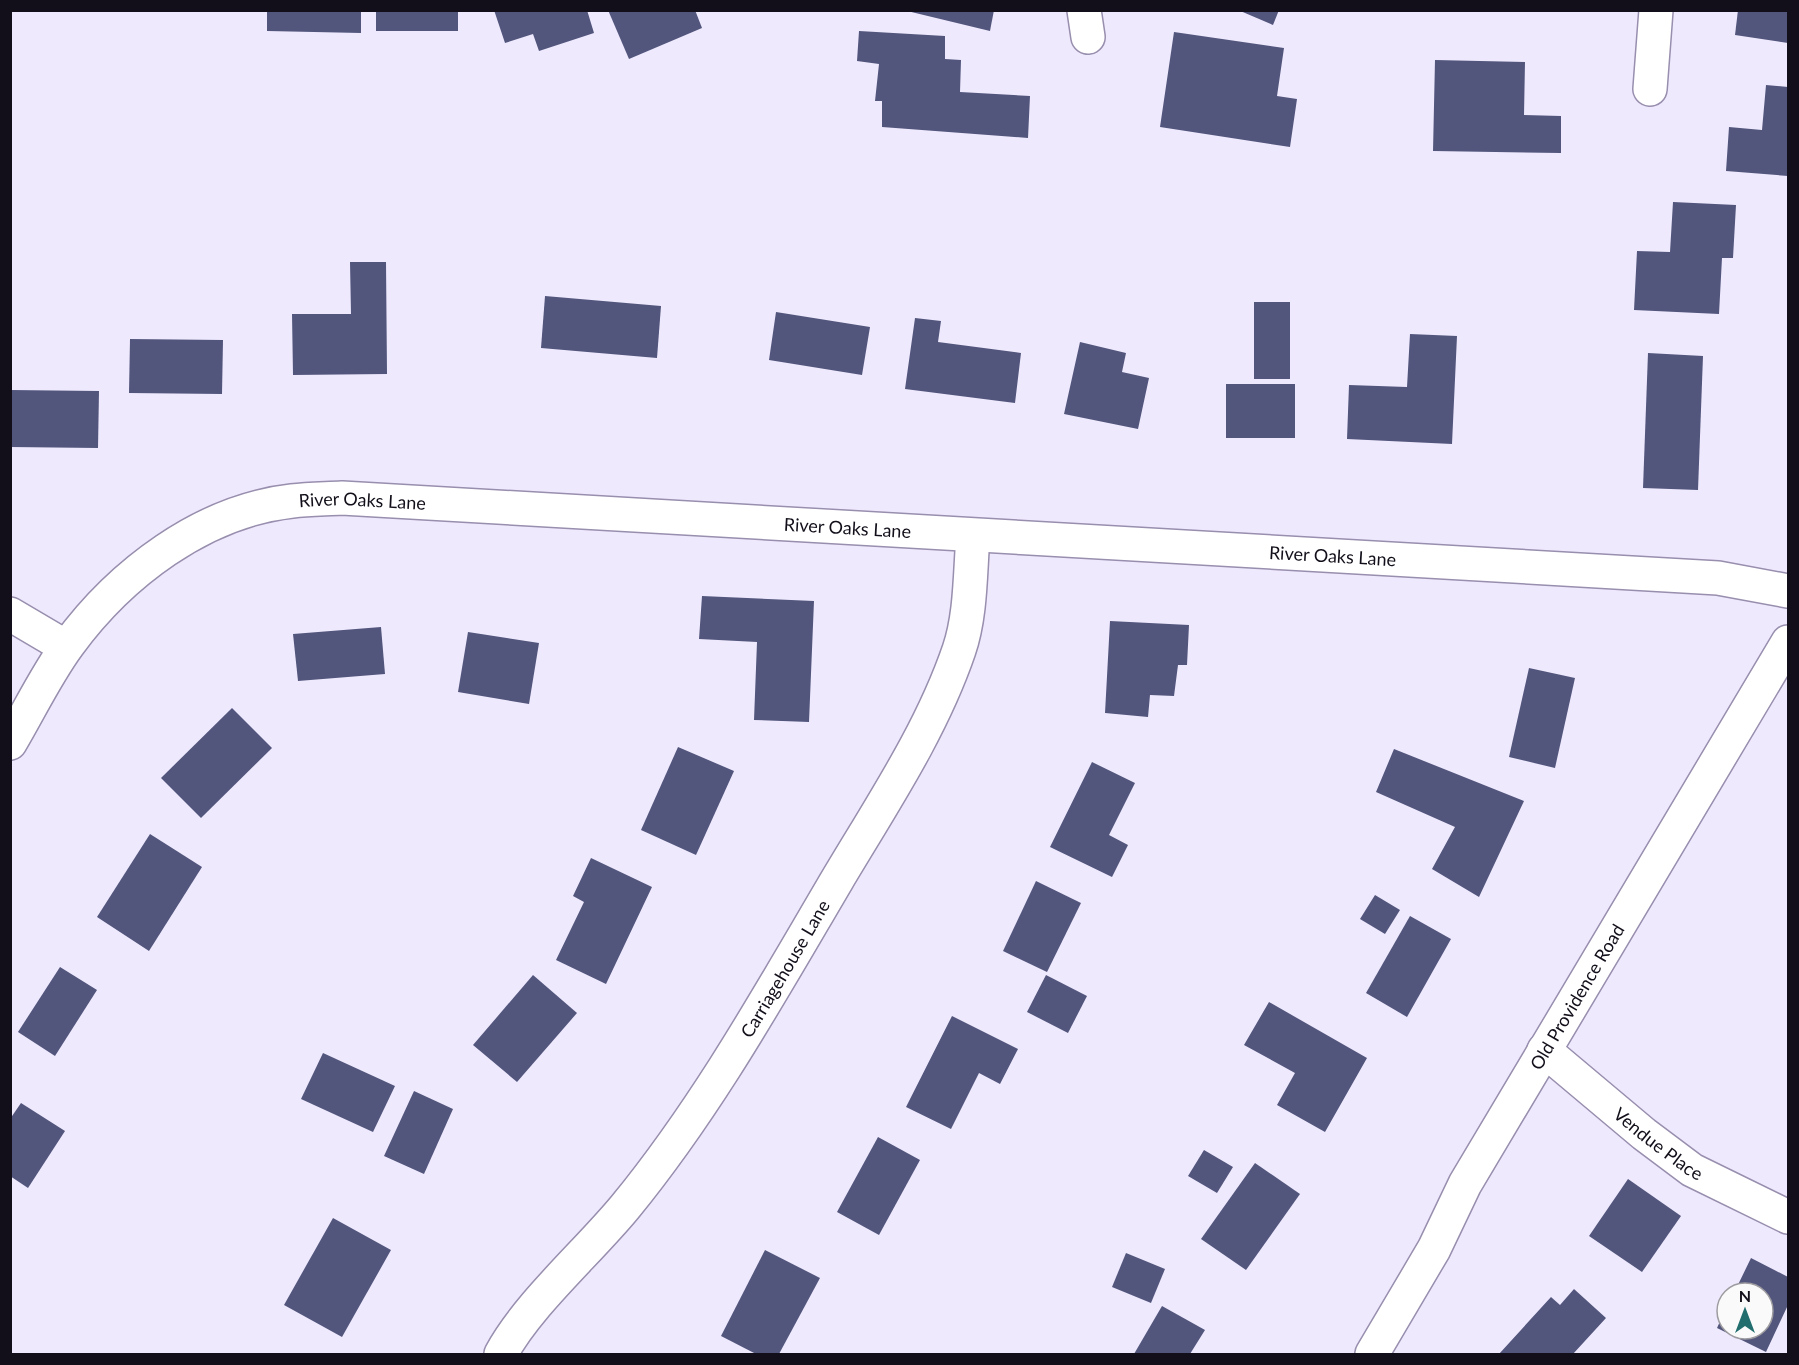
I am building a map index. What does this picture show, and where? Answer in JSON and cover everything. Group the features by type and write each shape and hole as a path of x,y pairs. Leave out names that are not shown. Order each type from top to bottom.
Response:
{"street":[{"path":"1650,89 1656,10"},
{"name":"River Oaks Lane","path":"10,743 66,647 93,612 136,571 160,554 212,525 240,514 290,501 342,498 973,536 1422,559 1718,578 1788,591"},
{"name":"Carriagehouse Lane","path":"501,1354 521,1324 625,1207 688,1123 762,1007 886,797 941,699 960,647 965,622 973,536"},
{"path":"10,614 66,647"},
{"name":"Old Providence Road","path":"1372,1354 1434,1249 1465,1184 1788,642"},
{"name":"Vendue Place","path":"1544,1050 1644,1134 1692,1170 1788,1217"}],"building":[{"path":"267,10 361,10 361,33 267,31"},
{"path":"376,10 458,10 458,31 376,31"},
{"path":"494,10 587,10 594,33 539,51 533,34 505,43"},
{"path":"608,10 695,10 702,28 629,59"},
{"path":"903,10 994,10 990,31"},
{"path":"1238,10 1279,10 1273,25"},
{"path":"1738,10 1788,10 1788,43 1735,35"},
{"path":"859,31 945,36 945,59 961,60 960,92 1030,96 1028,138 882,127 882,101 875,101 879,64 857,61"},
{"path":"1174,32 1284,48 1277,96 1297,99 1290,147 1160,127"},
{"path":"1435,60 1525,62 1524,115 1561,116 1561,153 1433,151"},
{"path":"1766,85 1788,87 1788,176 1726,171 1729,127 1762,130"},
{"path":"1673,202 1736,205 1733,258 1722,258 1719,314 1634,310 1637,251 1670,252"},
{"path":"350,262 386,262 387,374 293,375 292,314 351,314"},
{"path":"545,296 661,306 657,358 541,348"},
{"path":"1254,302 1290,302 1290,379 1254,379"},
{"path":"776,312 870,327 862,375 769,360"},
{"path":"915,318 941,321 938,342 1021,353 1015,403 905,389"},
{"path":"1410,334 1457,336 1452,444 1347,439 1349,385 1407,387"},
{"path":"130,339 223,340 222,394 129,393"},
{"path":"1080,342 1126,353 1122,372 1149,378 1138,429 1064,414"},
{"path":"1648,353 1703,356 1698,490 1643,488"},
{"path":"1226,384 1295,384 1295,438 1226,438"},
{"path":"10,390 99,391 98,448 10,447"},
{"path":"702,596 814,601 809,722 754,720 757,642 699,639"},
{"path":"1110,621 1189,625 1187,665 1178,665 1174,696 1150,695 1148,717 1105,713"},
{"path":"381,627 385,674 298,681 293,634"},
{"path":"468,632 539,643 529,704 458,692"},
{"path":"1529,668 1575,678 1555,768 1509,757"},
{"path":"232,708 272,748 201,818 161,778"},
{"path":"678,747 734,771 696,855 641,830"},
{"path":"1394,749 1524,801 1479,897 1432,869 1455,827 1376,792"},
{"path":"1092,762 1135,783 1109,835 1128,845 1112,877 1050,847"},
{"path":"150,834 202,867 149,951 97,917"},
{"path":"591,858 652,887 606,984 556,960 584,902 573,896"},
{"path":"1036,881 1081,903 1047,972 1003,951"},
{"path":"1375,895 1400,910 1385,934 1360,919"},
{"path":"1410,916 1451,939 1407,1017 1366,993"},
{"path":"60,967 97,990 55,1056 18,1032"},
{"path":"533,975 577,1013 517,1082 473,1045"},
{"path":"1046,975 1087,996 1068,1033 1027,1012"},
{"path":"1269,1002 1367,1058 1325,1132 1277,1105 1295,1073 1244,1045"},
{"path":"952,1016 1018,1049 1000,1084 979,1073 951,1129 906,1107"},
{"path":"323,1053 395,1086 373,1132 301,1099"},
{"path":"414,1091 453,1109 424,1174 384,1156"},
{"path":"21,1103 65,1131 28,1188 10,1176 10,1119"},
{"path":"878,1137 920,1160 879,1235 837,1212"},
{"path":"1204,1150 1233,1167 1217,1193 1188,1176"},
{"path":"1255,1163 1300,1194 1246,1270 1201,1239"},
{"path":"1628,1179 1681,1216 1642,1272 1589,1236"},
{"path":"333,1218 391,1250 342,1337 284,1305"},
{"path":"765,1250 820,1278 779,1354 756,1354 721,1336"},
{"path":"1126,1253 1165,1269 1151,1303 1112,1287"},
{"path":"1751,1258 1788,1277 1788,1305 1775,1333 1775,1281 1740,1281"},
{"path":"1574,1289 1606,1318 1573,1354 1499,1354 1551,1297 1560,1305"},
{"path":"1162,1306 1205,1330 1190,1354 1134,1354"},
{"path":"1744,1341 1771,1341 1766,1352"}]}
